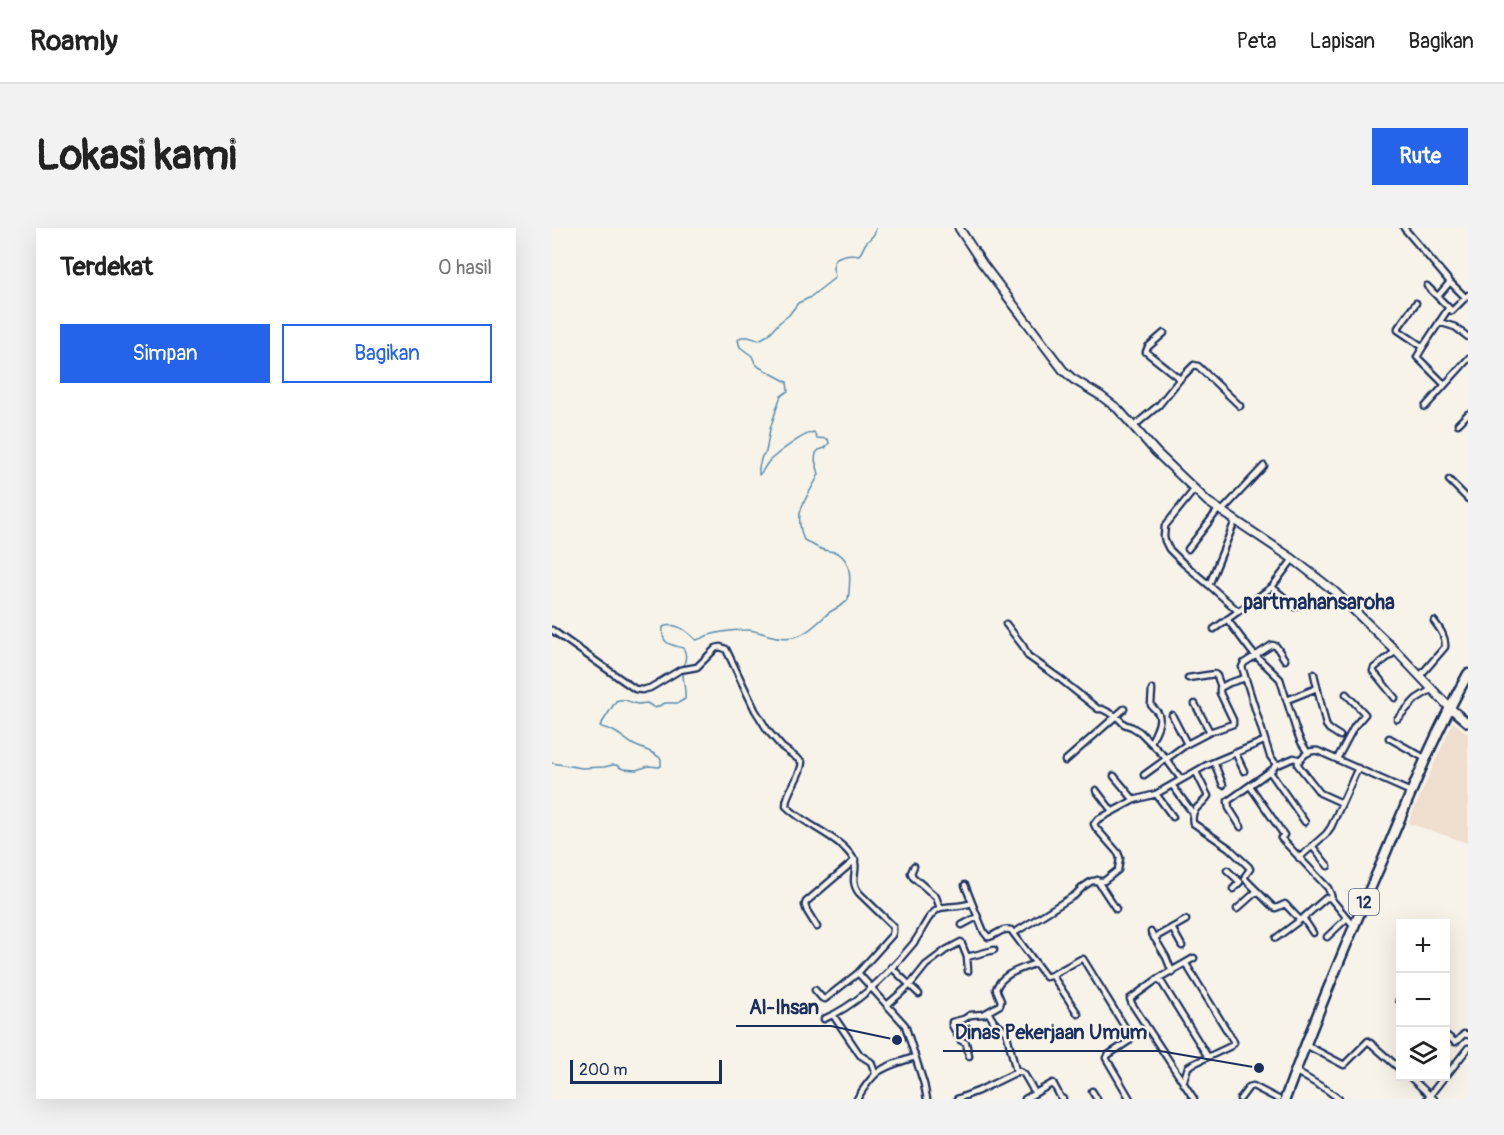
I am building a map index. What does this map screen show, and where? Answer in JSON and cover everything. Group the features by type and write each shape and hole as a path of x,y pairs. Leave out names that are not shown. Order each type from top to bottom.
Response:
{"highway":[{"name":"12","path":"1285,1099 1354,926 1449,707 1468,674"}],"main road":[{"path":"959,228 982,263 1063,370 1118,409 1194,490 1234,521 1293,559 1334,591 1449,707 1468,723"}],"street":[{"path":"1404,228 1450,282 1467,296 1451,311 1427,286"},
{"path":"1438,296 1450,282"},
{"path":"1416,303 1398,330 1399,333 1423,347"},
{"path":"1444,384 1417,359 1448,309"},
{"path":"1439,322 1455,327 1468,337"},
{"path":"1164,333 1148,347 1146,352 1180,379"},
{"path":"1425,407 1468,359"},
{"path":"1134,426 1159,405 1180,379 1197,365 1240,406"},
{"path":"1458,424 1468,414"},
{"path":"1188,549 1220,511 1264,466"},
{"path":"1449,480 1468,499"},
{"path":"1194,490 1165,526 1164,536 1169,549 1238,611"},
{"path":"1209,585 1234,521"},
{"path":"1214,628 1272,587 1293,559"},
{"path":"1272,587 1294,607"},
{"path":"1227,619 1256,656 1280,679 1296,730 1308,753"},
{"path":"1420,676 1446,644 1443,634 1434,621"},
{"path":"1006,624 1028,656 1097,708 1116,716 1124,724 1132,727 1150,742 1181,779"},
{"path":"552,630 624,682 642,690 650,688 680,670 699,666 716,648 726,649 755,710 768,731 782,747 802,762 786,806 843,847 855,860 854,887 893,927 892,935 858,973 825,999 815,990"},
{"path":"1276,764 1264,741 1243,665 1269,646 1274,645 1285,660"},
{"path":"1395,698 1373,671 1396,651"},
{"path":"1314,674 1326,725 1340,736"},
{"path":"1143,775 1187,744 1234,722 1220,693 1221,687 1216,675 1188,678"},
{"path":"1221,687 1245,678"},
{"path":"1287,700 1317,688"},
{"path":"1150,742 1159,719 1158,713 1151,705 1152,689"},
{"path":"1397,719 1416,699 1432,689"},
{"path":"1337,759 1354,727 1365,714 1346,694"},
{"path":"1195,704 1210,732"},
{"path":"1065,761 1124,709"},
{"path":"1172,715 1187,744"},
{"path":"1389,738 1426,759"},
{"path":"1014,933 1075,895 1092,881 1104,881 1118,870 1120,858 1118,853 1097,830 1096,820 1134,800 1156,794 1214,762 1264,741"},
{"path":"1342,803 1315,789 1299,766 1300,760 1312,750 1412,792"},
{"path":"1235,753 1244,771"},
{"path":"1276,764 1294,758 1300,760"},
{"path":"1214,762 1223,785"},
{"path":"1241,827 1228,808 1228,801 1270,772 1276,764"},
{"path":"1299,858 1328,831 1358,768"},
{"path":"1192,812 1208,796 1196,772"},
{"path":"1270,772 1305,822"},
{"path":"1114,776 1134,800"},
{"path":"1172,785 1192,812 1191,821 1229,848 1249,867 1250,869 1233,889"},
{"path":"1250,786 1284,835 1281,838 1328,888 1332,900"},
{"path":"1096,790 1112,811"},
{"path":"1156,794 1173,818"},
{"path":"1312,846 1328,866"},
{"path":"817,927 805,905 855,860"},
{"path":"915,866 911,873 913,877 936,897 940,908"},
{"path":"1227,870 1257,891 1274,908 1287,904 1313,933"},
{"path":"1097,880 1116,909"},
{"path":"965,885 977,917 988,937 1006,929 1011,930 1046,977 1083,959 1131,1037 1131,1040 1106,1058 1130,1099"},
{"path":"1237,909 1257,891"},
{"path":"1276,938 1326,898 1332,900 1354,926"},
{"path":"824,1019 847,1008 871,988 914,944 932,914 940,908 961,907 972,903"},
{"path":"962,925 977,917"},
{"path":"1327,937 1347,918"},
{"path":"1154,938 1186,920"},
{"path":"1172,928 1182,946"},
{"path":"1151,932 1172,972"},
{"path":"887,1005 910,985 930,961 962,942 967,957 968,971"},
{"path":"967,957 994,950"},
{"path":"1194,958 1159,978 1130,999 1194,1099"},
{"path":"969,1056 966,1043 961,1041 952,1022 970,1015 981,1015 1000,1005 1001,1001 996,989 1002,979 1036,963"},
{"path":"1183,1083 1188,1067 1231,1046 1234,1042 1186,964"},
{"path":"891,968 919,994"},
{"path":"858,973 905,1025 927,1099"},
{"path":"1052,975 1078,1014"},
{"path":"1159,978 1208,1057"},
{"path":"988,1012 994,1022 1006,1031 1016,1071"},
{"path":"833,1015 861,1057 871,1062 875,1073"},
{"path":"1450,1038 1456,1042 1464,1034 1468,1035"},
{"path":"1306,1045 1344,1065 1368,1041 1396,1065"},
{"path":"1450,1070 1468,1048"},
{"path":"1463,1055 1468,1059"},
{"path":"856,1099 875,1073 885,1067 915,1057"},
{"path":"957,1099 1016,1071 1024,1074 1035,1093"},
{"path":"1295,1071 1339,1099"},
{"path":"1413,1081 1431,1098 1442,1081"},
{"path":"1024,1099 1053,1083 1064,1099"},
{"path":"1240,1099 1249,1087 1253,1086 1278,1099"},
{"path":"1092,1091 1097,1099"}],"shaded area":[{"path":"1453,722 1468,734 1468,843 1408,823"}],"waterway":[{"path":"552,763 582,768 616,765 623,769 636,770 649,766 661,766 661,759 655,754 600,726 616,701 619,700 638,704 647,703 655,708 665,703 678,703 685,699 683,673 685,651 683,648 667,643 663,637 663,627 676,626 685,630 696,640 718,633 748,630 777,637 793,637 812,628 848,600 849,573 845,560 835,552 819,548 804,540 801,529 802,505 819,474 815,460 816,453 825,448 829,443 828,439 817,438 814,432 804,436 770,460 759,475 759,467 762,456 766,452 770,429 779,401 781,396 788,391 787,382 759,367 752,356 740,347 738,340 741,337 759,340 768,335 798,303 809,298 832,280 835,276 833,268 835,259 847,254 859,255 874,235 876,228"}],"place":[{"name":"Al-Ihsan","path":"897,1040"},
{"name":"Dinas Pekerjaan Umum","path":"1259,1068"}],"district":[{"name":"partmahansaroha","path":"1319,602"}]}
